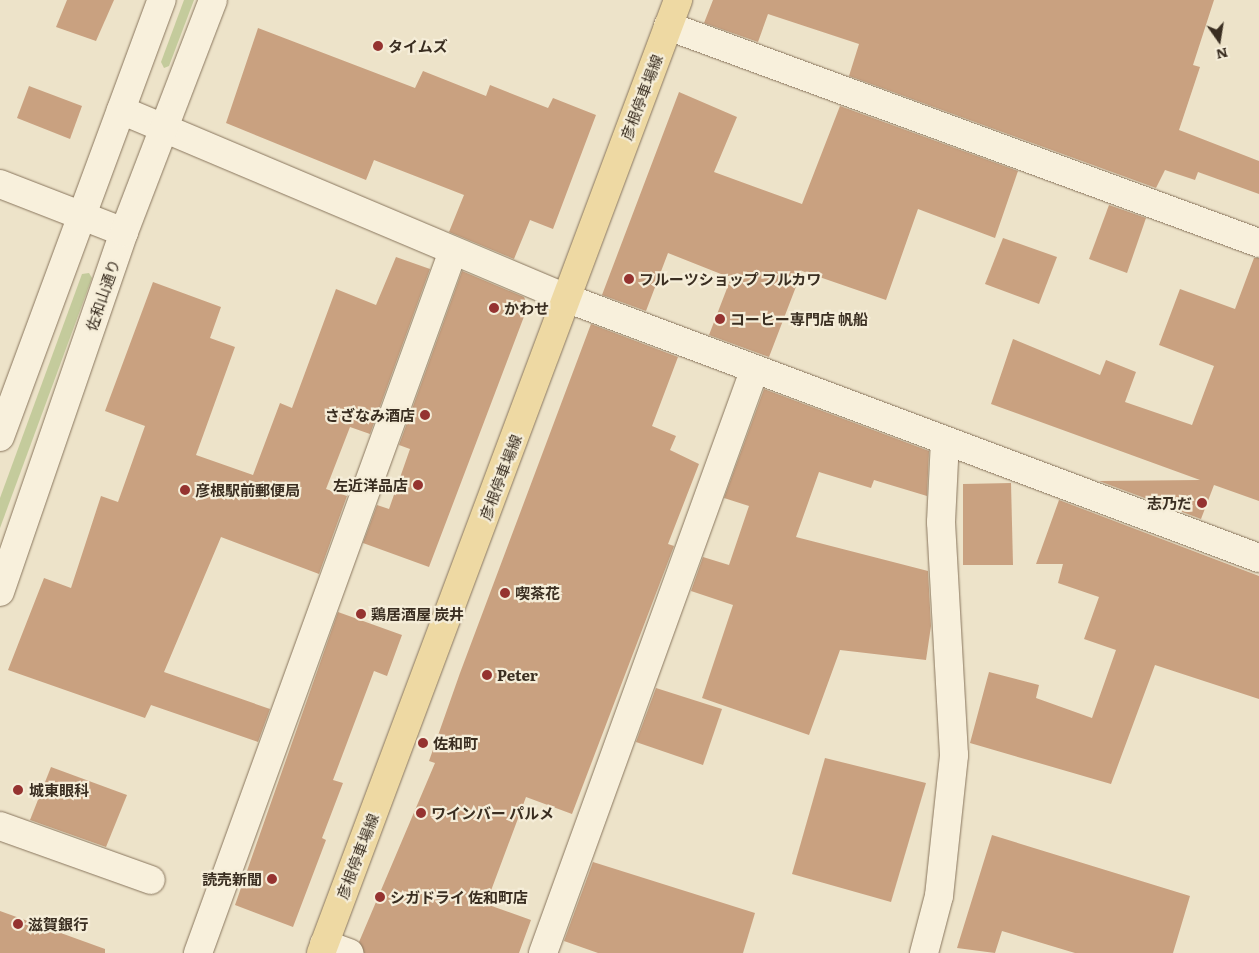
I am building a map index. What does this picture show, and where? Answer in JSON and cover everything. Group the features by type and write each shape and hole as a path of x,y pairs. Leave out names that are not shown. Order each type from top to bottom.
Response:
{"main road":[{"name":"彦根停車場線","path":"322,948 678,0"}],"street":[{"path":"0,438 162,0"},
{"name":"佐和山通り","path":"0,592 124,232 213,0"},
{"path":"668,26 1259,243"},
{"path":"122,110 566,298 754,371 1259,558"},
{"path":"0,184 124,232"},
{"path":"198,953 453,251"},
{"path":"543,953 754,371"},
{"path":"924,953 939,896 954,755 941,522 945,441"},
{"path":"0,826 151,880"},
{"path":"322,948 349,953"}],"green space":[{"path":"184,0 194,0 169,66 164,68 161,62"},
{"path":"89,273 92,278 0,528 0,498 82,274"}],"building":[{"path":"67,0 114,0 96,41 56,27"},
{"path":"713,0 1214,0 1193,65 1200,67 1179,130 1259,161 1259,194 1198,172 1195,180 1165,170 1156,188 849,76 859,44 768,14 758,42 704,23"},
{"path":"258,28 415,88 423,71 486,96 490,85 548,108 553,98 596,115 553,229 530,220 514,259 449,232 464,195 374,160 366,180 226,123"},
{"path":"29,86 82,106 70,139 17,118"},
{"path":"679,92 737,117 714,172 802,204 840,106 1018,171 995,238 918,209 886,300 802,271 769,357 709,335 731,278 668,253 646,311 602,295"},
{"path":"1109,205 1146,218 1127,273 1089,259"},
{"path":"1003,238 1057,257 1039,304 985,284"},
{"path":"396,257 430,269 370,434 350,427 326,489 347,496 319,574 221,537 164,672 270,709 258,742 151,705 145,718 8,670 44,578 71,588 101,496 118,502 145,426 105,411 153,282 221,307 210,338 235,347 196,455 253,475 280,403 292,408 336,289 376,305"},
{"path":"1254,258 1259,258 1259,501 1214,485 1201,519 1099,481 1200,480 991,404 1013,339 1100,375 1106,360 1136,372 1125,402 1192,425 1214,366 1159,345 1180,289 1235,309"},
{"path":"462,271 524,297 528,306 429,567 363,543 377,505 389,509 410,449 399,445"},
{"path":"591,324 678,357 652,426 676,436 670,450 699,464 668,544 674,546 572,814 526,797 486,904 531,920 519,953 364,953 359,942 435,763 429,761 460,673"},
{"path":"764,389 929,451 927,496 874,480 871,488 819,472 796,537 928,571 931,626 926,660 840,650 809,735 702,698 733,605 691,591 703,557 729,565 749,506 724,498"},
{"path":"1011,483 1013,565 963,565 963,484"},
{"path":"1059,500 1259,576 1259,699 1155,665 1111,784 970,743 989,672 1039,685 1036,698 1092,718 1116,650 1084,639 1099,597 1058,583 1063,564 1036,564"},
{"path":"338,612 402,635 387,676 374,671 333,780 343,783 322,838 326,840 293,927 235,905"},
{"path":"656,688 722,709 703,765 636,742"},
{"path":"825,758 926,783 891,902 792,874"},
{"path":"51,767 127,795 106,847 30,820"},
{"path":"992,835 1190,896 1173,953 1075,953 1002,931 995,953 957,948"},
{"path":"593,862 755,913 743,953 598,953 564,941"},
{"name":"滋賀銀行","path":"0,911 105,949 105,953 0,953"}],"place":[{"name":"タイムズ","path":"378,46"},
{"name":"フルーツショップ フルカワ","path":"629,279"},
{"name":"かわせ","path":"494,308"},
{"name":"コーヒー専門店 帆船","path":"720,319"},
{"name":"さざなみ酒店","path":"425,415"},
{"name":"左近洋品店","path":"418,485"},
{"name":"彦根駅前郵便局","path":"185,490"},
{"name":"志乃だ","path":"1202,503"},
{"name":"喫茶花","path":"505,593"},
{"name":"鶏居酒屋 炭井","path":"361,614"},
{"name":"Peter","path":"487,675"},
{"name":"佐和町","path":"423,743"},
{"name":"城東眼科","path":"18,790"},
{"name":"ワインバー パルメ","path":"421,813"},
{"name":"読売新聞","path":"272,879"},
{"name":"シガドライ 佐和町店","path":"380,897"},
{"name":"滋賀銀行","path":"18,924"}]}
